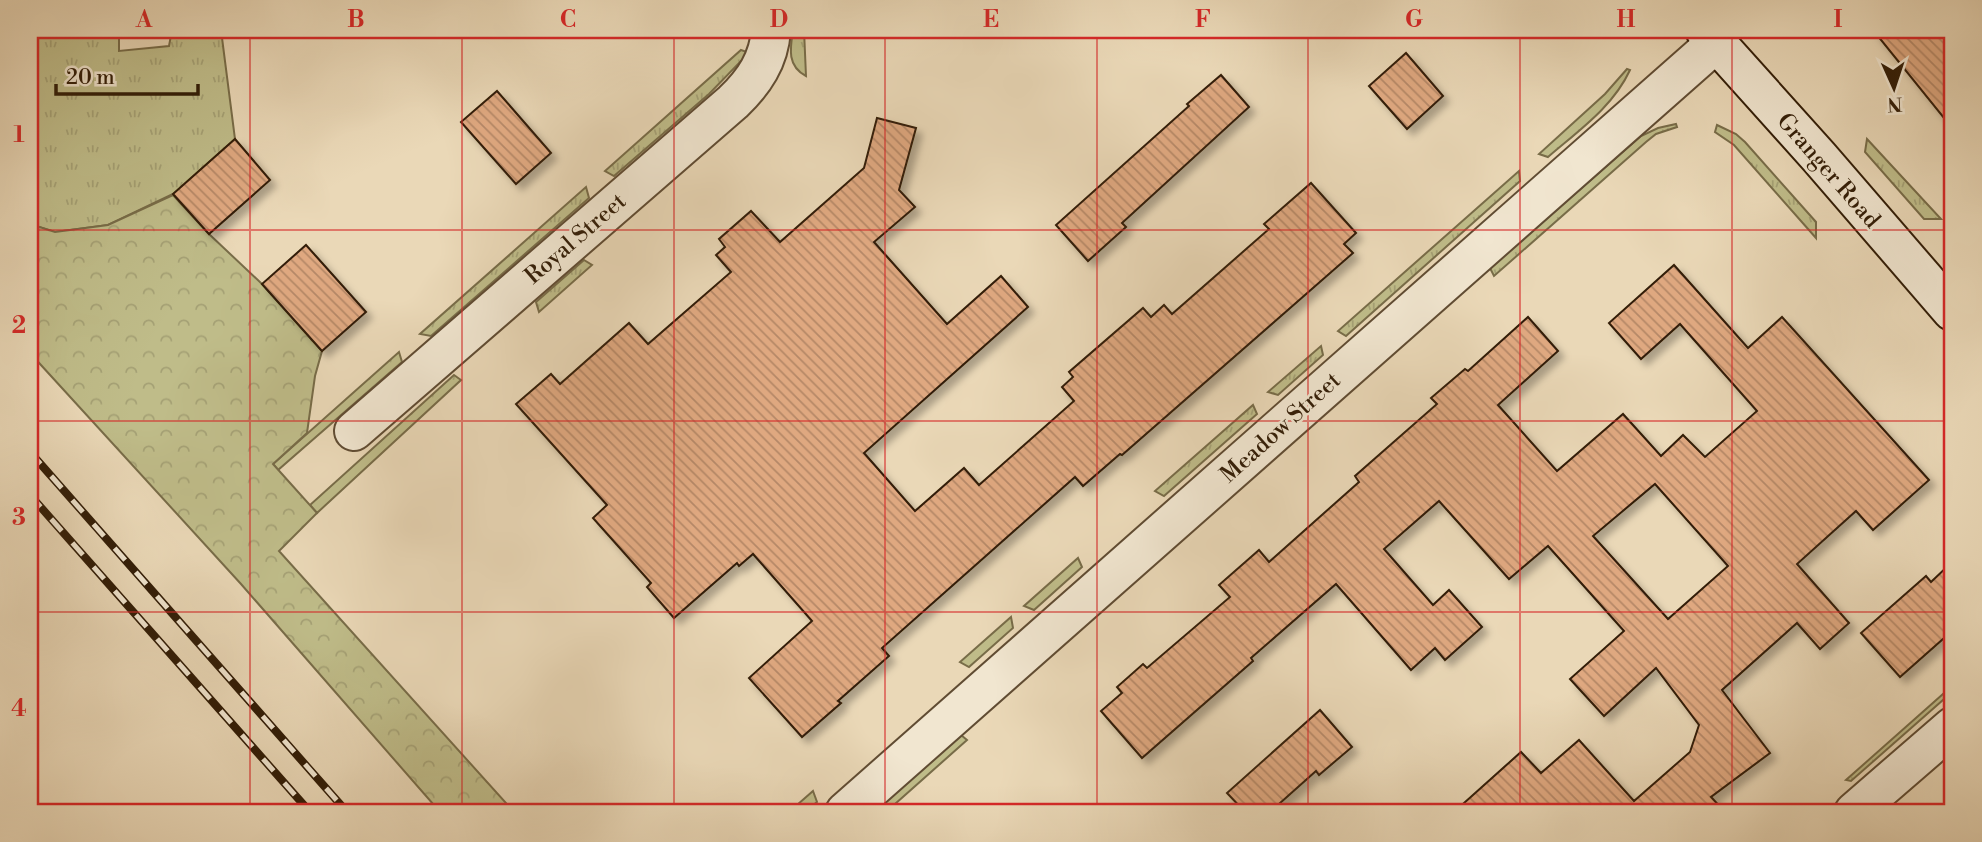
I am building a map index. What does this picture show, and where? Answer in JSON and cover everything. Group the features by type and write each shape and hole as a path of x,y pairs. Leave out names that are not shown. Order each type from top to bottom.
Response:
{"street":[{"name":"Royal Street","path":"354,431 751,85 763,63 771,30"},
{"name":"Granger Road","path":"1711,36 1952,311"},
{"name":"Meadow Street","path":"845,812 1711,36"},
{"path":"1854,812 1952,727"}],"green space":[{"path":"30,30 119,30 119,51 169,46 172,30 221,30 235,139 173,194 108,225 55,232 30,224"},
{"path":"793,30 804,30 806,76 796,67 791,56"},
{"path":"741,50 747,52 745,57 709,94 614,176 605,171"},
{"path":"1627,69 1630,70 1623,83 1594,118 1548,157 1539,154 1605,94"},
{"path":"1676,124 1677,127 1656,134 1646,142 1494,276 1490,268 1641,136"},
{"path":"1717,125 1736,134 1745,142 1816,222 1816,238 1734,145 1715,132"},
{"path":"1867,139 1941,219 1924,219 1865,152"},
{"path":"1519,171 1520,181 1346,336 1338,331"},
{"path":"586,187 589,198 431,336 420,334"},
{"path":"173,195 209,234 262,284 322,351 315,376 307,433 273,464 317,513 279,551 514,812 440,812 241,584 30,353 30,224 55,232 108,225"},
{"path":"584,260 592,265 539,312 536,302"},
{"path":"1321,346 1323,355 1278,395 1268,392"},
{"path":"399,352 402,362 278,470 273,464"},
{"path":"454,375 461,380 317,513 310,505"},
{"path":"1253,405 1257,414 1164,496 1155,491"},
{"path":"1078,558 1082,567 1034,610 1024,606"},
{"path":"1011,617 1013,628 969,667 960,662"},
{"path":"1952,686 1952,692 1851,781 1846,780"},
{"path":"961,735 967,740 886,812 873,812"},
{"path":"813,791 817,802 805,812 789,812"}],"building":[{"path":"1873,30 1952,30 1952,128"},
{"path":"1406,53 1443,96 1407,129 1369,86"},
{"path":"1221,75 1249,107 1122,223 1126,227 1088,261 1056,225"},
{"path":"497,91 551,153 516,184 461,122"},
{"path":"877,118 916,128 899,190 915,207 874,242 947,324 1001,276 1028,307 864,453 915,511 964,468 979,485 1074,401 1062,387 1073,377 1069,372 1143,308 1151,317 1164,305 1172,314 1269,229 1264,224 1311,183 1356,233 1344,244 1353,253 1122,455 1083,486 1075,477 882,648 889,656 802,737 749,678 812,621 753,554 739,566 737,563 674,618 647,587 651,583 593,518 607,505 516,404 551,374 560,384 629,323 648,344 731,272 716,255 725,247 719,239 751,211 780,242 864,168"},
{"path":"235,139 270,180 209,234 173,194"},
{"path":"306,245 366,312 322,351 262,284"},
{"path":"1674,265 1748,348 1782,317 1929,480 1873,530 1856,511 1797,564 1849,623 1820,649 1797,623 1722,690 1770,753 1711,797 1725,812 1454,812 1521,752 1541,773 1579,740 1634,801 1690,752 1699,725 1656,668 1604,716 1570,679 1624,631 1548,546 1509,579 1439,501 1384,549 1433,605 1449,590 1482,627 1445,660 1435,648 1411,670 1336,584 1142,758 1101,711 1122,693 1117,687 1143,664 1147,668 1230,597 1219,585 1259,550 1269,562 1359,482 1355,476 1437,404 1431,398 1465,369 1468,371 1528,317 1558,351 1498,405 1557,471 1623,414 1661,456 1683,435 1705,457 1757,411 1680,324 1641,359 1609,323","holes":["1655,484 1728,566 1668,619 1593,536"]},
{"path":"1952,562 1952,631 1900,677 1861,633 1926,576 1931,582"},
{"path":"1320,710 1352,747 1319,775 1316,771 1270,812 1245,812 1227,793"}],"railway":[{"path":"30,452 347,812"},
{"path":"30,495 310,812"}]}
